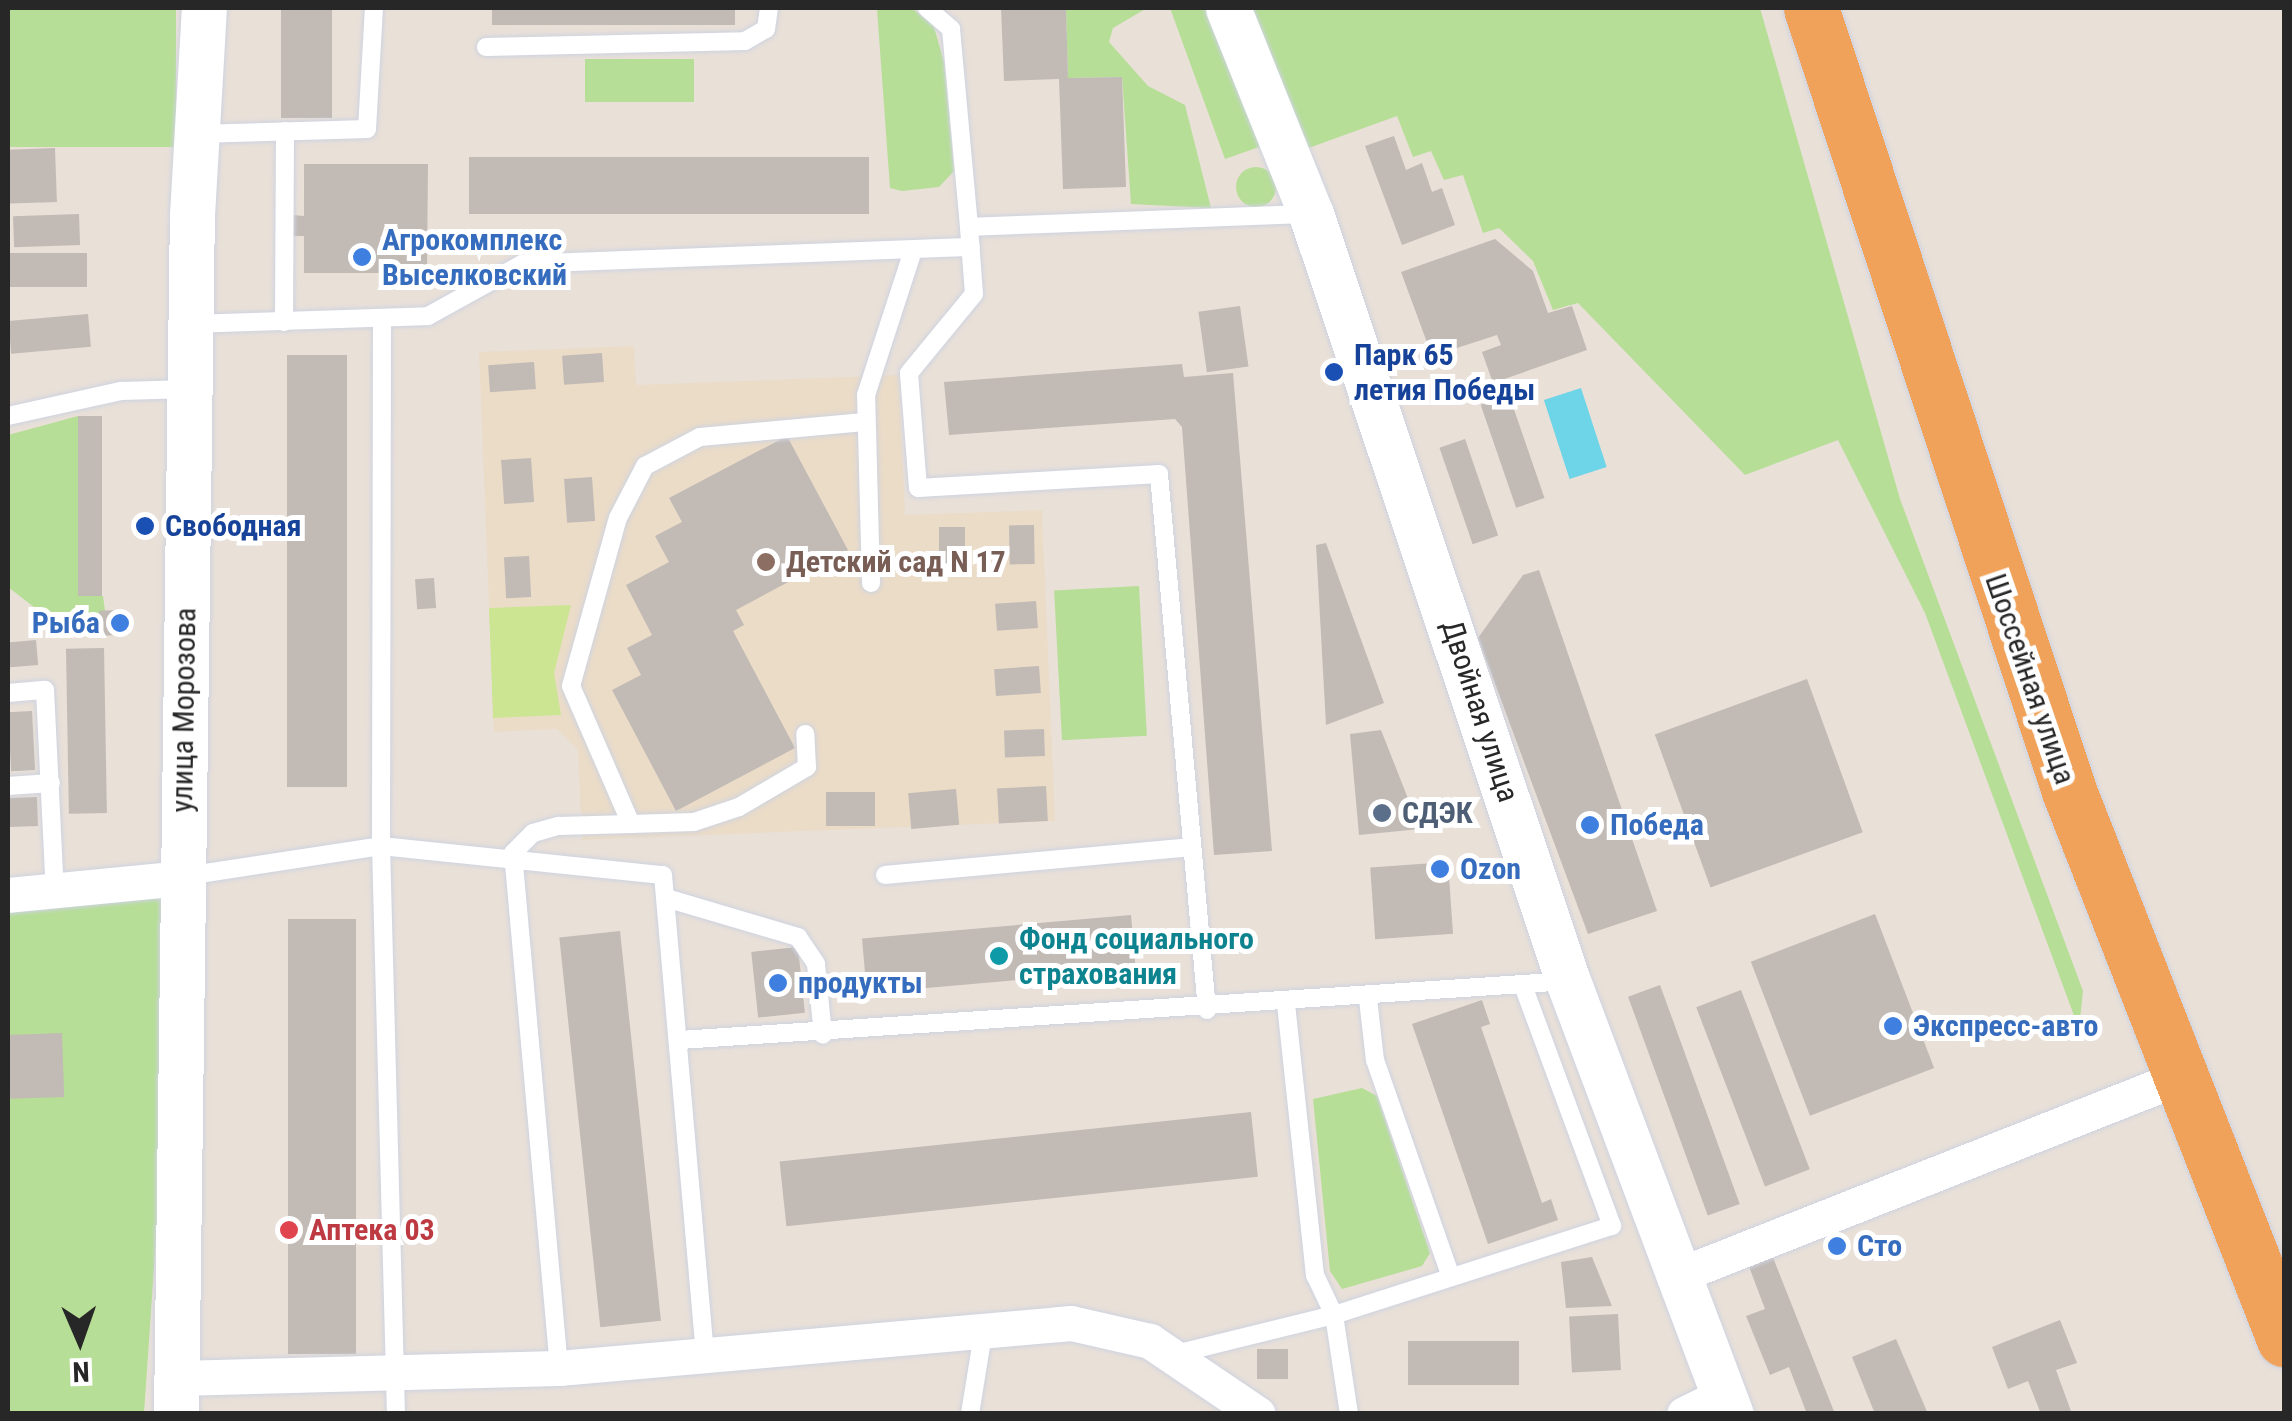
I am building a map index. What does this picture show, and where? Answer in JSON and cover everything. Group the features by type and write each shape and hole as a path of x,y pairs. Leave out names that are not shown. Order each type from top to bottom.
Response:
{"highway":[{"name":"Шоссейная улица","path":"1811,8 1982,540 2181,1077 2284,1339"}],"street":[{"name":"улица Морозова","path":"176,1396 191,324 204,8"},
{"name":"Двойная улица","path":"1228,8 1311,214 1568,981 1674,1278 1713,1407"},
{"path":"8,894 181,878"},
{"path":"1674,1278 2181,1077"},
{"path":"176,1396 394,1372 559,1368 1071,1323 1171,1355 1214,1398 1258,1414"}],"lane":[{"path":"196,134 367,129 374,8"},
{"path":"486,47 745,41 766,29 769,8"},
{"path":"927,8 951,29 974,294 909,372 918,488 1159,474 1207,1010"},
{"path":"284,322 285,131"},
{"path":"969,227 1311,214"},
{"path":"191,324 382,320 444,311 522,264 971,247"},
{"path":"871,582 864,422 872,364 913,250"},
{"path":"382,320 381,846 396,1414"},
{"path":"8,416 120,391 190,389"},
{"path":"631,824 571,686 632,482 712,434 864,422"},
{"path":"8,693 45,690 55,892"},
{"path":"512,853 546,829 694,822 739,807 807,767 806,734"},
{"path":"8,786 50,784"},
{"path":"181,878 381,846 512,853 664,875 705,1357"},
{"path":"884,875 1192,848"},
{"path":"512,853 559,1368"},
{"path":"666,898 798,937 816,964 823,1035"},
{"path":"680,1040 823,1035 1207,1010 1524,988 1568,981"},
{"path":"1171,1355 1334,1315 1450,1271 1470,1273 1612,1226 1524,988"},
{"path":"1368,998 1374,1060 1450,1271"},
{"path":"1286,1004 1315,1275 1334,1315 1349,1414"},
{"path":"970,1414 984,1328"}],"shaded area":[{"name":"Детский сад N 17","path":"634,346 636,385 899,375 905,515 1042,510 1055,821 582,840 578,750 557,729 494,732 479,352"}],"green space":[{"path":"8,8 176,8 176,147 8,147"},
{"path":"912,8 934,27 944,62 954,171 939,187 902,191 890,188 877,9"},
{"path":"1066,8 1147,8 1113,28 1109,42 1148,86 1185,105 1211,208 1131,204 1122,77 1068,78"},
{"path":"1170,8 1209,8 1262,146 1225,159"},
{"path":"1248,8 1760,8 1900,499 2083,991 2079,1029 1925,613 1838,440 1745,475 1578,303 1553,310 1533,261 1499,228 1483,233 1463,175 1444,180 1431,151 1413,157 1397,116 1303,150"},
{"path":"585,59 694,59 694,102 585,102"},
{"path":"1256,167 1270,173 1276,187 1270,201 1256,207 1242,201 1236,187 1242,173"},
{"path":"78,416 78,596 103,596 105,611 99,630 65,631 8,587 8,435"},
{"path":"1139,586 1147,736 1062,740 1054,590"},
{"path":"571,605 554,673 561,715 493,718 489,608"},
{"path":"181,878 144,1413 8,1414 8,888"},
{"path":"1362,1088 1377,1096 1430,1253 1422,1266 1342,1289 1330,1271 1313,1099"}],"water":[{"path":"1581,388 1607,467 1570,479 1544,400"}],"building":[{"path":"281,8 332,8 332,118 281,118"},
{"path":"492,8 735,8 735,25 492,25"},
{"path":"1001,8 1066,8 1068,78 1122,77 1126,187 1063,189 1059,79 1004,81"},
{"path":"1394,136 1406,170 1422,163 1432,192 1442,188 1455,225 1402,245 1365,146"},
{"path":"55,148 57,202 10,204 8,150"},
{"path":"469,157 869,157 869,214 469,214"},
{"path":"304,164 428,164 427,273 304,273 304,236 292,236 292,215 304,216"},
{"path":"79,214 80,245 14,247 13,216"},
{"path":"1495,239 1533,271 1548,313 1572,306 1587,350 1493,383 1482,352 1501,345 1497,335 1432,356 1401,272"},
{"path":"8,253 87,253 87,287 8,287"},
{"path":"1240,306 1248,366 1207,372 1198,312"},
{"path":"88,314 91,347 11,354 8,321"},
{"path":"602,353 604,382 564,385 562,356"},
{"path":"287,355 347,355 347,787 287,787"},
{"path":"534,362 536,389 490,392 488,365"},
{"path":"1182,364 1184,377 1233,373 1272,851 1214,855 1182,427 1175,419 949,435 944,382"},
{"path":"1509,395 1544,498 1516,508 1481,405"},
{"path":"78,416 102,416 102,596 78,596"},
{"path":"787,436 848,550 736,610 744,625 733,631 795,748 676,811 612,690 641,675 627,648 652,635 626,585 669,562 655,536 682,522 669,498"},
{"path":"1465,439 1498,535 1473,544 1439,448"},
{"path":"531,458 534,502 504,504 501,460"},
{"path":"592,477 595,521 567,523 564,479"},
{"path":"1009,525 1034,525 1035,564 1010,564"},
{"path":"939,527 965,527 965,568 939,568"},
{"path":"1326,543 1384,703 1326,725 1316,545"},
{"path":"529,556 531,597 506,598 504,557"},
{"path":"1539,570 1657,911 1588,934 1478,638 1523,575"},
{"path":"434,578 436,608 417,609 415,579"},
{"path":"1036,601 1038,628 997,631 995,604"},
{"path":"119,610 120,635 100,636 99,611"},
{"path":"36,640 38,665 10,667 8,642"},
{"path":"104,648 107,813 69,814 66,649"},
{"path":"1039,666 1041,693 996,696 994,669"},
{"path":"1807,679 1863,832 1711,888 1655,734"},
{"path":"32,711 35,770 11,771 8,712"},
{"path":"1044,729 1045,756 1005,757 1004,730"},
{"path":"1381,730 1420,829 1359,835 1350,734"},
{"path":"1046,786 1048,821 999,824 997,789"},
{"path":"956,789 959,825 911,829 908,793"},
{"path":"826,792 875,792 875,826 826,826"},
{"path":"37,797 38,826 9,827 8,798"},
{"path":"1448,862 1453,934 1375,939 1370,867"},
{"path":"1875,914 1934,1068 1810,1116 1751,962"},
{"name":"Фонд социального страхования","path":"1131,915 1136,970 867,993 862,939"},
{"path":"288,919 356,919 356,1354 288,1354"},
{"path":"620,931 661,1321 600,1327 559,937"},
{"name":"продукты","path":"798,947 805,1013 758,1018 751,952"},
{"path":"1660,985 1740,1204 1708,1216 1628,997"},
{"path":"1741,990 1810,1169 1765,1186 1696,1007"},
{"path":"1482,1000 1490,1024 1481,1027 1542,1203 1551,1199 1558,1220 1488,1244 1412,1024"},
{"path":"62,1033 64,1097 10,1099 8,1035"},
{"path":"1251,1112 1258,1177 786,1226 780,1162"},
{"path":"1772,1255 1835,1414 1807,1414 1789,1367 1770,1375 1746,1316 1765,1309 1748,1264"},
{"path":"1592,1257 1612,1306 1566,1308 1561,1262"},
{"path":"1618,1314 1621,1370 1572,1372 1569,1317"},
{"path":"2060,1320 2077,1363 2056,1370 2072,1414 2041,1414 2028,1381 2008,1389 1992,1347"},
{"path":"1896,1339 1928,1414 1875,1414 1852,1357"},
{"path":"1408,1341 1519,1341 1519,1385 1408,1385"},
{"path":"1257,1349 1288,1349 1288,1379 1257,1379"}],"place":[{"name":"Агрокомплекс Выселковский","path":"362,257"},
{"name":"Парк 65 летия Победы","path":"1334,372"},
{"name":"Свободная","path":"145,526"},
{"name":"Детский сад N 17","path":"766,562"},
{"name":"Рыба","path":"120,623"},
{"name":"СДЭК","path":"1382,813"},
{"name":"Победа","path":"1590,825"},
{"name":"Ozon","path":"1440,869"},
{"name":"Фонд социального страхования","path":"999,956"},
{"name":"продукты","path":"778,983"},
{"name":"Экспресс-авто","path":"1893,1026"},
{"name":"Аптека 03","path":"289,1230"},
{"name":"Сто","path":"1837,1246"}]}
